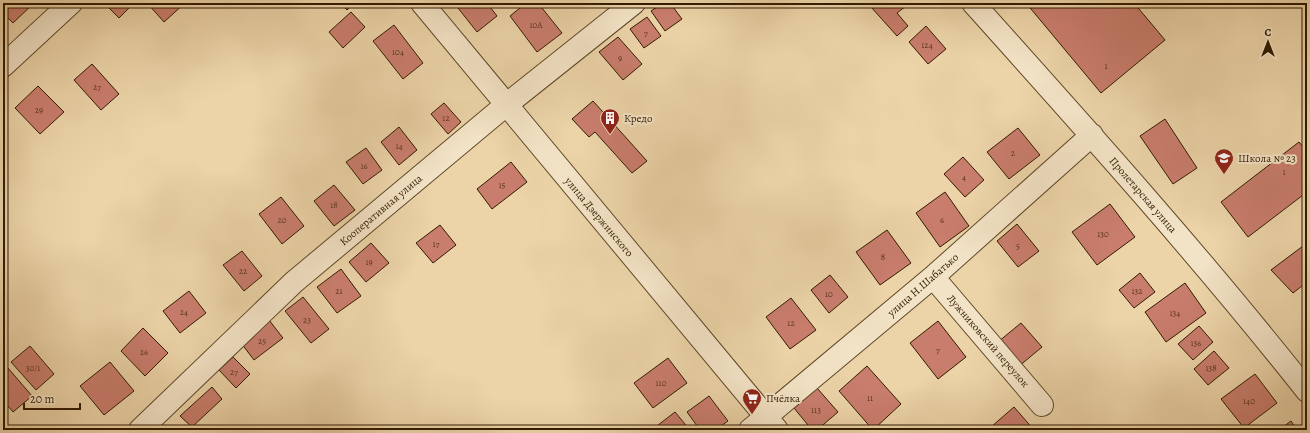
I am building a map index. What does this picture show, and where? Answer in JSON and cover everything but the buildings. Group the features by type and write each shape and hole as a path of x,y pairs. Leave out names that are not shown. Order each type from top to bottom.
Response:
{"street":[{"path":"3,66 71,3"},
{"name":"улица Дзержинского","path":"422,3 764,425"},
{"name":"Кооперативная улица","path":"140,430 294,282 506,105 634,3"},
{"name":"Пролетарская улица","path":"973,3 1092,135 1252,322 1307,391"},
{"name":"улица Н.Шабатько","path":"764,425 1092,135"},
{"name":"Лужниковский переулок","path":"933,277 1042,405"}],"place":[{"name":"Кредо","path":"610,135"},
{"name":"Школа № 23","path":"1224,175"},
{"name":"Пчёлка","path":"752,415"}]}
